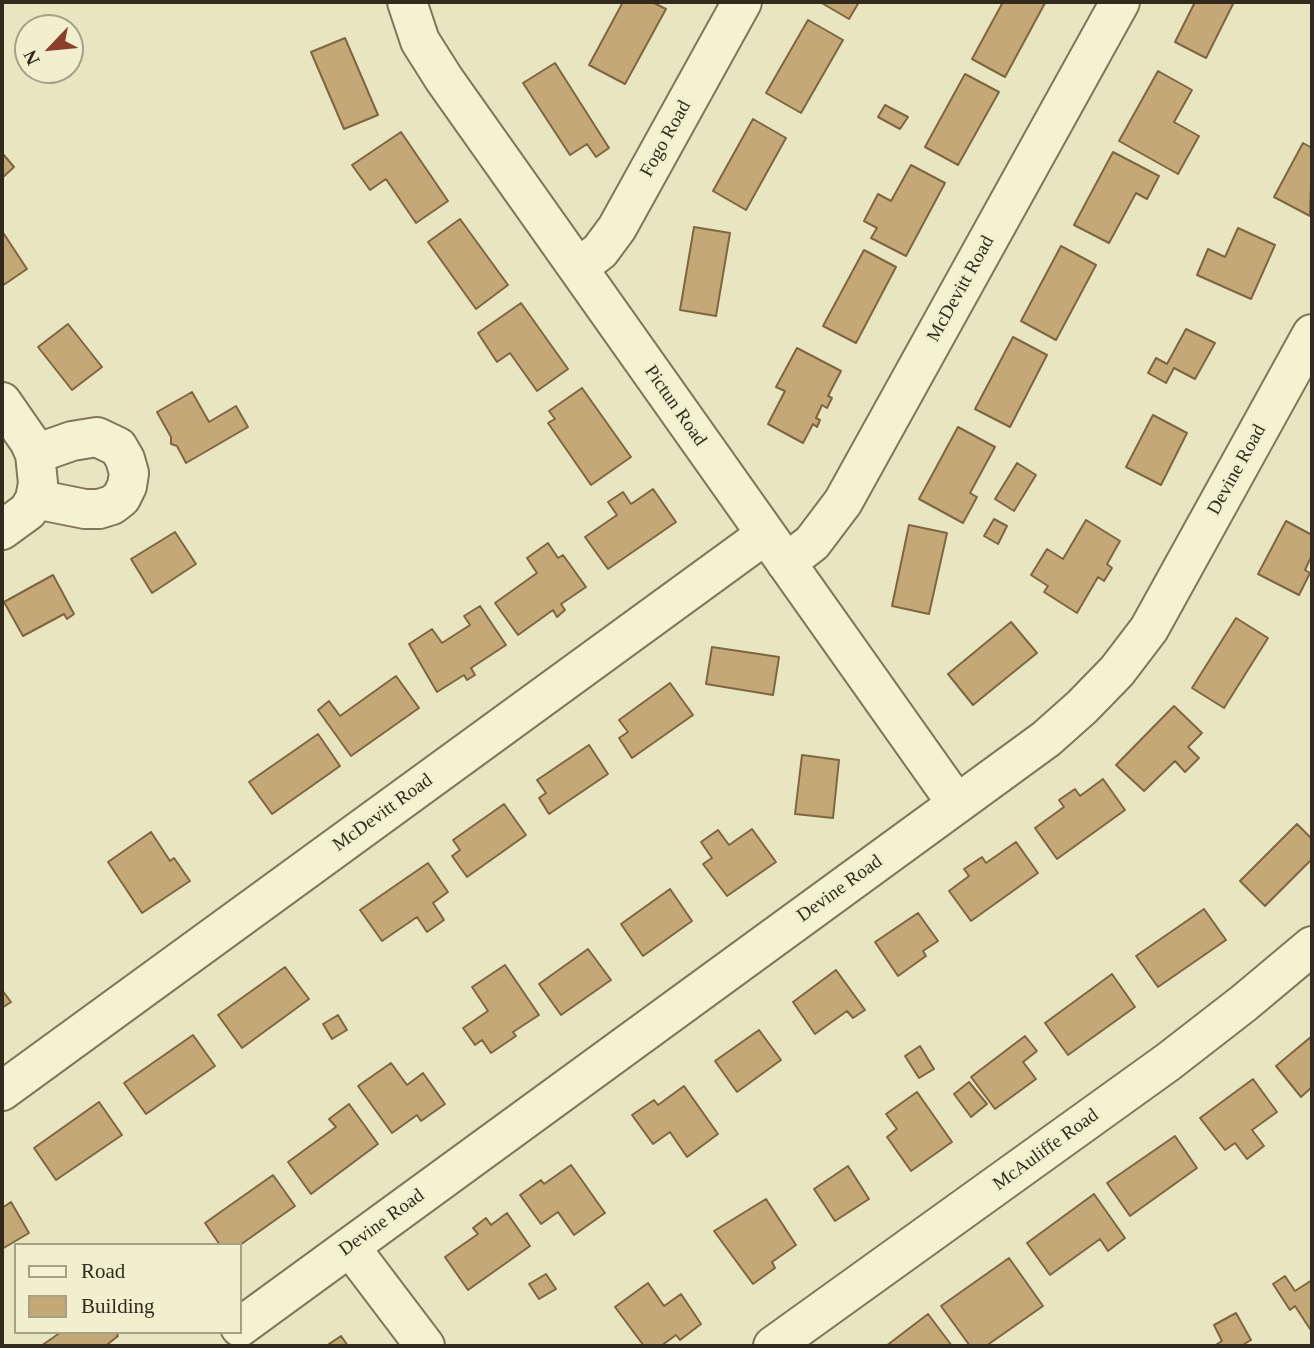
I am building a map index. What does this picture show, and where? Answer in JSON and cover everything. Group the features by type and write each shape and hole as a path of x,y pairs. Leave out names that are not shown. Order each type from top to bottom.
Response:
{"street":[{"name":"Pictun Road","path":"407,2 413,24 431,59 957,804"},
{"name":"Fogo Road","path":"578,268 600,251 617,228 742,2"},
{"name":"McDevitt Road","path":"2,1091 775,549 812,543 844,502 1120,2"},
{"name":"Devine Road","path":"242,1326 957,804 1063,725 1101,690 1134,650 1162,607 1312,334"},
{"path":"2,402 21,427 35,454 38,483 35,499 28,510 2,530"},
{"path":"35,454 72,441 97,437 118,447 129,472 127,486 121,498 100,509 85,509 35,499"},
{"name":"McAuliffe Road","path":"773,1346 1168,1062 1312,946"},
{"path":"350,1247 425,1346"},
{"path":"213,1346 229,1334"}],"building":[{"path":"623,2 652,2 666,9 625,84 589,65"},
{"path":"820,2 859,2 849,19"},
{"path":"1003,2 1045,3 1005,77 972,59"},
{"path":"1195,2 1234,2 1206,58 1175,42"},
{"path":"808,20 843,40 801,113 766,93"},
{"path":"345,38 378,115 344,129 311,52"},
{"path":"555,63 609,148 596,157 587,144 570,155 523,83"},
{"path":"1158,71 1192,90 1174,122 1199,136 1178,174 1119,141"},
{"path":"965,74 999,92 958,165 925,147"},
{"path":"885,105 908,117 900,129 878,117"},
{"path":"753,119 786,138 746,210 713,191"},
{"path":"401,132 448,201 416,223 386,179 370,190 352,165"},
{"path":"1303,143 1312,148 1310,216 1274,197"},
{"path":"1113,152 1159,176 1147,199 1136,193 1109,243 1074,225"},
{"path":"3,154 14,167 2,178 2,156"},
{"path":"911,165 945,183 906,256 871,238 877,228 864,221 878,194 891,201"},
{"path":"460,219 508,285 476,309 428,242"},
{"path":"694,227 730,233 716,316 680,310"},
{"path":"1238,228 1275,245 1251,299 1197,275 1208,249 1225,257"},
{"path":"2,231 27,269 2,286"},
{"path":"1061,246 1096,265 1056,340 1021,321"},
{"path":"864,250 896,267 856,343 823,326"},
{"path":"521,303 568,369 537,391 510,353 497,362 478,333"},
{"path":"68,324 102,367 72,390 38,347"},
{"path":"1186,329 1215,343 1195,379 1174,368 1166,383 1148,373 1156,358 1167,364"},
{"path":"1013,337 1047,355 1010,427 975,409"},
{"path":"797,348 841,371 828,396 832,398 827,408 822,405 816,418 820,420 817,427 813,424 803,443 768,424 785,391 776,387"},
{"path":"582,388 631,457 591,485 548,423 555,419 549,411"},
{"path":"192,392 209,422 236,406 248,427 186,463 177,446 171,444 171,437 157,412"},
{"path":"1153,415 1187,433 1161,485 1126,467"},
{"path":"958,427 995,447 970,493 977,497 963,523 919,499"},
{"path":"1017,463 1036,475 1014,511 995,499"},
{"path":"653,489 676,522 608,569 585,537 617,515 608,502 623,492 631,504"},
{"path":"994,519 1007,526 998,544 984,536"},
{"path":"1086,520 1120,541 1107,564 1112,568 1104,581 1098,577 1077,613 1044,592 1048,586 1031,575 1047,549 1063,559"},
{"path":"1286,521 1312,535 1312,555 1305,570 1310,573 1299,595 1258,574"},
{"path":"909,525 947,533 929,614 892,606"},
{"path":"175,532 196,564 152,593 131,559"},
{"path":"548,543 558,558 563,555 586,587 561,604 565,610 557,617 553,610 518,635 495,603 537,573 527,558"},
{"path":"53,575 74,614 67,619 64,614 23,636 4,602"},
{"path":"480,606 506,645 471,668 475,675 467,680 464,675 437,692 409,644 432,629 442,643 470,625 464,616"},
{"path":"1236,618 1268,638 1224,708 1192,688"},
{"path":"1011,622 1037,653 973,705 948,674"},
{"path":"712,647 779,657 773,695 706,684"},
{"path":"396,676 419,708 351,756 318,710 329,701 340,716"},
{"path":"670,683 693,715 632,758 619,738 628,732 619,720"},
{"path":"1174,706 1202,733 1188,747 1199,758 1185,772 1175,761 1144,791 1116,765"},
{"path":"318,734 340,766 272,814 249,782"},
{"path":"589,745 608,774 549,814 539,798 546,793 537,780"},
{"path":"802,755 839,760 833,818 795,814"},
{"path":"1103,779 1125,810 1057,859 1035,828 1064,807 1059,800 1075,789 1080,796"},
{"path":"504,804 526,835 467,877 452,856 460,850 453,840"},
{"path":"1297,824 1312,839 1312,859 1265,906 1240,881"},
{"path":"752,829 776,862 727,896 703,864 712,858 701,842 718,830 729,845"},
{"path":"151,832 170,861 174,858 190,881 142,913 108,862"},
{"path":"1016,842 1038,873 971,921 949,891 969,876 964,869 982,857 986,863"},
{"path":"428,863 448,892 433,903 444,920 427,932 417,917 382,941 360,910"},
{"path":"670,889 692,921 643,956 621,924"},
{"path":"1204,909 1226,940 1158,987 1136,956"},
{"path":"918,913 938,941 923,951 926,956 898,976 875,942"},
{"path":"588,949 611,980 561,1015 539,984"},
{"path":"505,965 539,1015 513,1032 516,1036 491,1053 482,1040 475,1045 463,1028 488,1011 472,987"},
{"path":"285,967 309,999 242,1048 218,1015"},
{"path":"836,970 865,1010 853,1018 847,1011 815,1034 793,1002"},
{"path":"1112,974 1135,1007 1068,1055 1045,1023"},
{"path":"2,990 11,1002 2,1008"},
{"path":"338,1015 347,1030 332,1039 323,1024"},
{"path":"759,1030 781,1060 737,1092 715,1061"},
{"path":"193,1035 215,1066 146,1114 124,1083"},
{"path":"1025,1036 1037,1051 1023,1062 1036,1079 995,1109 971,1077"},
{"path":"1312,1036 1312,1087 1301,1097 1276,1066"},
{"path":"920,1046 934,1069 919,1078 905,1056"},
{"path":"391,1063 407,1085 423,1073 445,1104 421,1121 417,1115 392,1133 358,1086"},
{"path":"1253,1079 1277,1112 1252,1130 1264,1146 1247,1159 1235,1143 1225,1150 1200,1118"},
{"path":"969,1082 987,1104 971,1117 954,1094"},
{"path":"684,1086 718,1134 687,1157 670,1132 653,1144 632,1115 654,1100 658,1105"},
{"path":"917,1092 952,1142 911,1171 887,1137 897,1129 886,1114"},
{"path":"99,1102 122,1135 56,1180 34,1148"},
{"path":"349,1104 378,1144 311,1194 288,1162 336,1127 329,1119"},
{"path":"1175,1136 1197,1168 1130,1216 1107,1183"},
{"path":"571,1165 605,1213 574,1235 558,1212 541,1224 520,1195 541,1180 544,1184"},
{"path":"848,1166 869,1199 835,1221 814,1189"},
{"path":"273,1175 295,1206 242,1244 219,1243 205,1223"},
{"path":"1094,1194 1125,1238 1108,1251 1100,1239 1050,1275 1027,1243"},
{"path":"766,1199 796,1245 772,1262 775,1268 753,1284 714,1231"},
{"path":"11,1202 29,1233 2,1249 2,1208"},
{"path":"507,1213 530,1246 468,1290 445,1257 478,1234 473,1228 486,1218 491,1225"},
{"path":"1009,1258 1043,1306 986,1346 970,1346 941,1306"},
{"path":"546,1274 556,1289 539,1299 529,1284"},
{"path":"1285,1276 1295,1291 1312,1280 1310,1329 1295,1306 1290,1310 1273,1284"},
{"path":"648,1283 664,1306 681,1294 701,1324 680,1340 676,1335 661,1346 644,1346 615,1307"},
{"path":"1236,1313 1251,1340 1241,1346 1214,1346 1222,1341 1214,1325"},
{"path":"928,1314 952,1346 886,1346"},
{"path":"58,1334 118,1336 109,1346 41,1346"},
{"path":"341,1336 348,1346 326,1346"}]}
